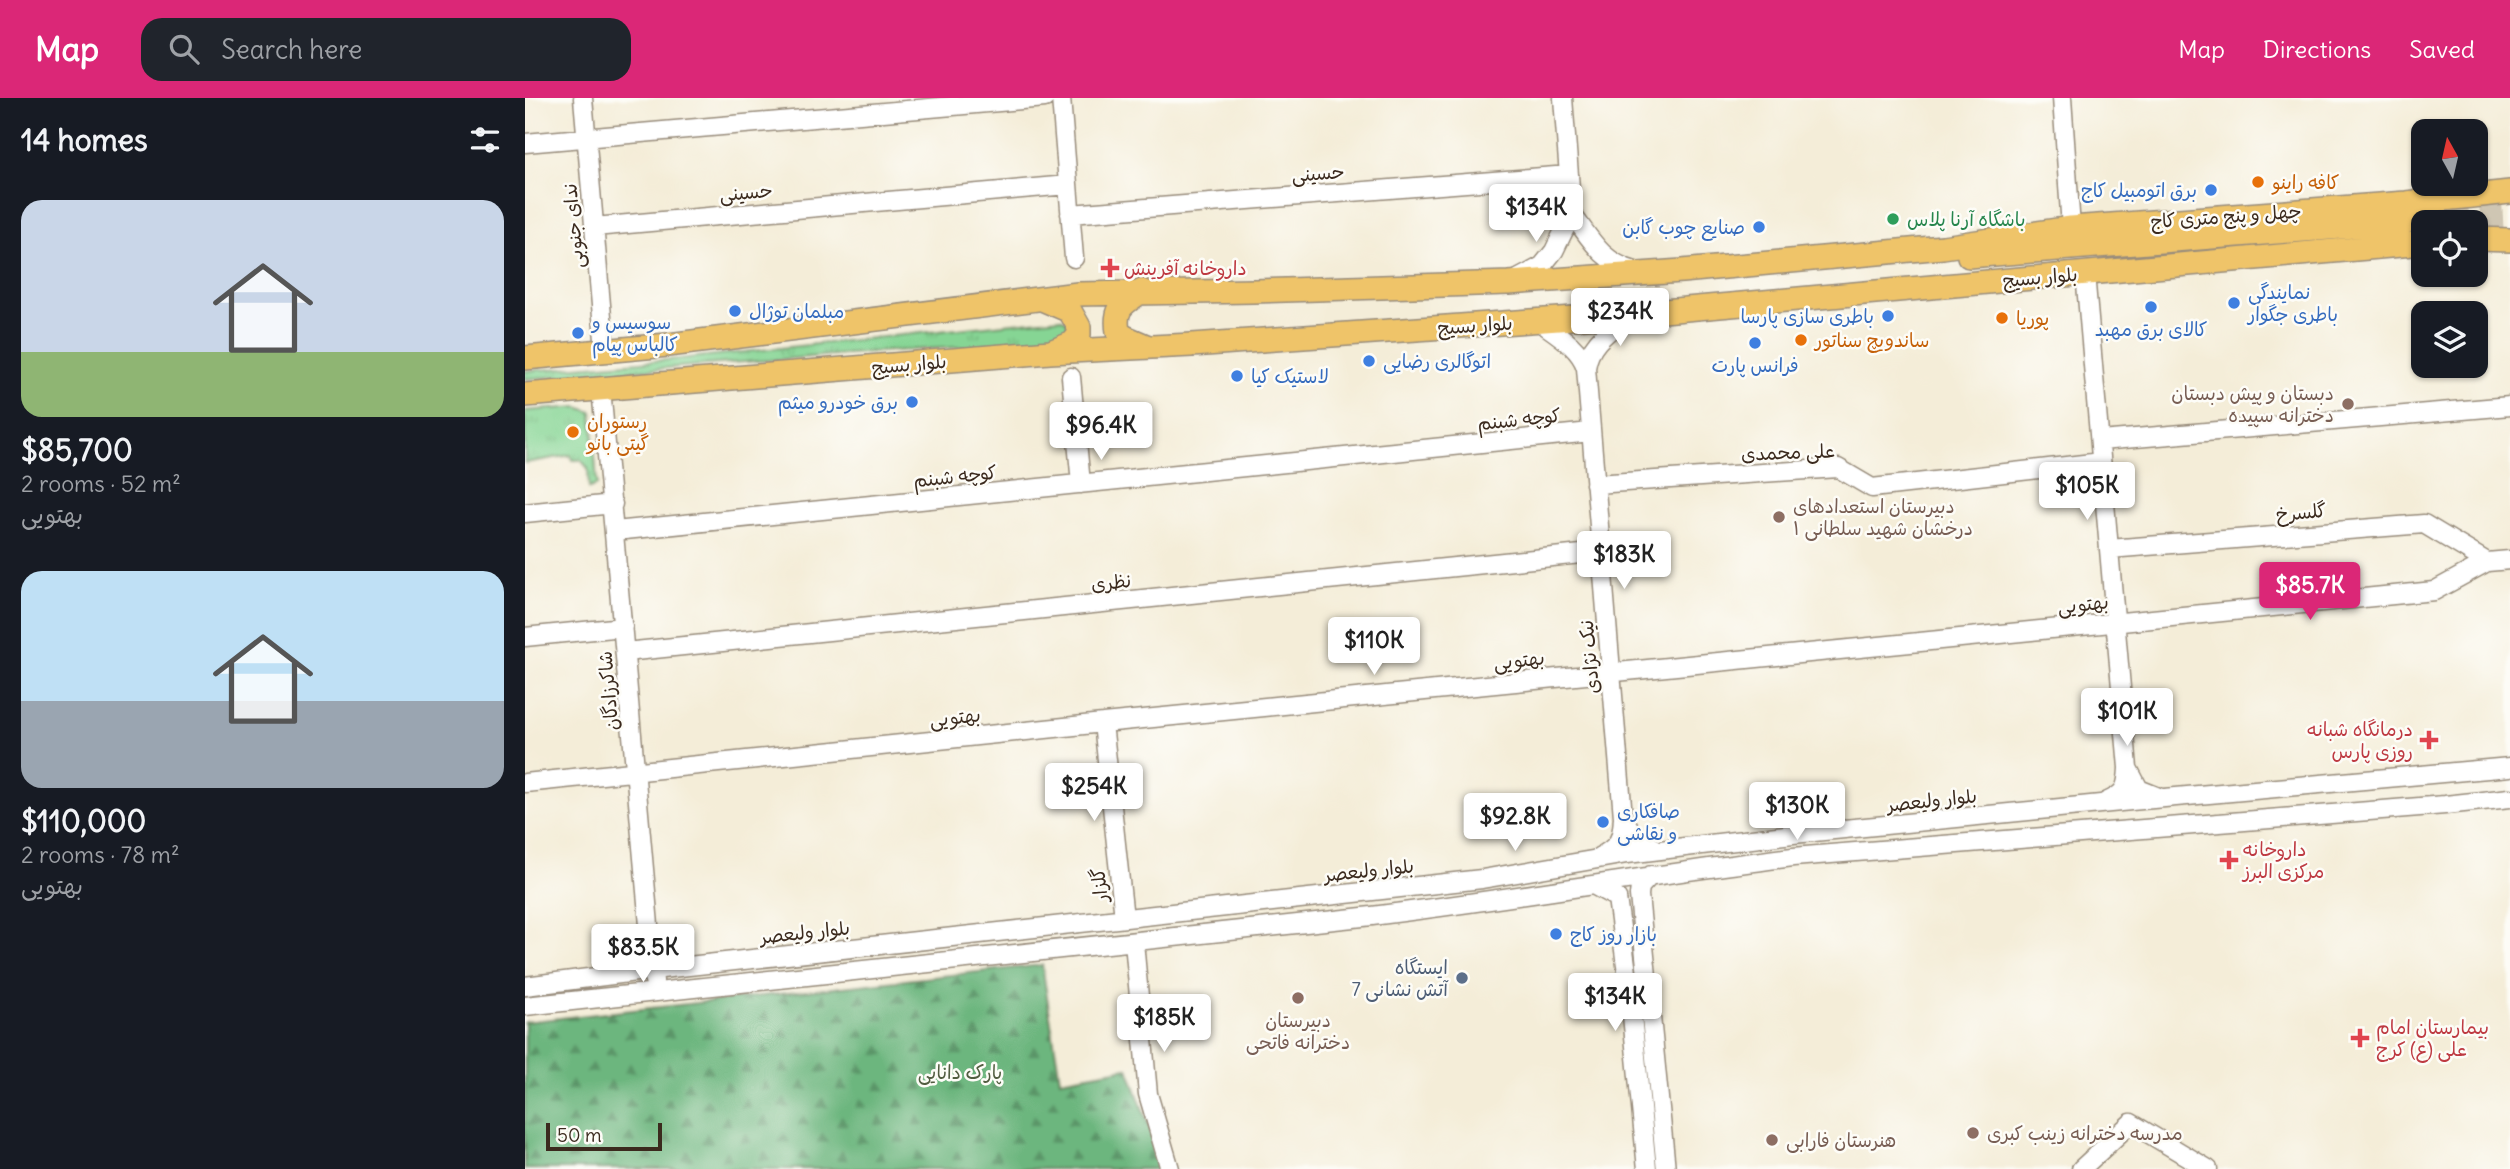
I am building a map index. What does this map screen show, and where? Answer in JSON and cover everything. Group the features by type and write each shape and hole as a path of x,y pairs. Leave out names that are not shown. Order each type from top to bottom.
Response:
{"main road":[{"name":"چهل و پنج متری کاج","path":"1943,247 2071,228 2406,212 2510,192"},
{"path":"1943,247 1973,257 2411,211"},
{"path":"2488,239 2510,240"},
{"name":"بلوار بسیج","path":"525,395 1050,352 1630,314 2411,242"},
{"name":"بلوار بسیج","path":"525,358 668,345 1078,294 1142,291 1254,292 1509,283 1943,247"},
{"path":"1142,291 1119,309 1116,319 1118,332 1150,347"},
{"path":"1042,298 1070,311 1079,327 1079,335 1073,343 1050,352"}],"street":[{"name":"ندای جنوبی","path":"583,98 605,351"},
{"path":"525,143 1045,98"},
{"path":"1061,98 1074,258"},
{"path":"1563,98 1573,214 1603,254 1618,266 1645,273"},
{"path":"2062,98 2071,228"},
{"name":"حسینی","path":"1070,214 1569,175"},
{"name":"حسینی","path":"594,227 1068,185"},
{"path":"1509,283 1542,266 1554,251 1573,214"},
{"path":"2085,273 2128,768 2123,793 2102,804"},
{"path":"1586,368 1593,346 1630,314"},
{"path":"1538,321 1565,341 1583,360 1586,368"},
{"name":"نیک نژادی","path":"1586,368 1623,817"},
{"path":"1071,377 1081,484"},
{"name":"شاکرزادگان","path":"601,388 656,991"},
{"path":"2100,441 2510,406"},
{"name":"کوچه شبنم","path":"615,531 1591,432"},
{"name":"علی محمدی","path":"1595,484 1838,468 1872,488 2101,462"},
{"path":"525,513 613,504"},
{"name":"گلسرخ","path":"2109,549 2424,524 2487,562"},
{"name":"نظری","path":"625,652 1601,552"},
{"name":"بهتویی","path":"525,783 2434,591 2487,562 2510,559"},
{"path":"525,637 623,628"},
{"name":"گلزار","path":"1103,723 1124,918"},
{"path":"2128,768 2140,789 2166,798"},
{"name":"بلوار ولیعصر","path":"525,986 1482,879 1658,850 1793,834 2510,768"},
{"path":"2472,771 2460,776 2457,788 2462,796 2475,802"},
{"path":"2416,807 2429,803 2435,797 2437,788 2433,780 2419,775"},
{"path":"525,1006 1372,916 1793,857 2510,798"},
{"path":"1623,817 1634,836 1658,850"},
{"path":"1594,860 1614,848 1620,840 1623,817"},
{"path":"1829,854 1818,850 1816,840 1820,835 1831,831"},
{"path":"1793,834 1804,839 1807,844 1806,849 1793,857"},
{"path":"1651,875 1640,887 1639,895 1666,1169"},
{"path":"1595,886 1617,898"},
{"path":"1408,887 1395,894 1392,901 1394,908 1412,911"},
{"path":"1639,895 1628,890 1617,898 1630,995 1647,1169"},
{"path":"1371,891 1384,896 1387,903 1383,913 1372,916"},
{"path":"1134,942 1148,1094 1170,1169"},
{"path":"1630,995 1649,991"},
{"path":"2081,1169 2131,1123 2208,1169"}],"green space":[{"path":"1060,318 1067,321 1069,334 1049,342 874,352 525,379 525,371 679,359"},
{"path":"578,407 592,412 597,485 589,488 588,468 581,460 572,460 571,455 525,463 525,411"},
{"name":"پارک دانایی","path":"1042,965 1060,1080 1128,1068 1164,1169 525,1169 525,1022"}],"tunnel":[{"path":"2488,217 2510,216"}],"place":[{"name":"کافه راینو","path":"2258,182"},
{"name":"برق اتومبیل کاج","path":"2211,190"},
{"name":"باشگاه آرنا پلاس","path":"1893,219"},
{"name":"صنایع چوب گابن","path":"1759,227"},
{"name":"داروخانه آفرینش","path":"1110,268"},
{"name":"نمایندگی باطری جگوار","path":"2234,303"},
{"name":"کالای برق مهبد","path":"2151,307"},
{"name":"مبلمان توژال","path":"735,311"},
{"name":"باطری سازی پارسا","path":"1888,316"},
{"name":"پوریا","path":"2002,318"},
{"name":"سوسیس و کالباس پیام","path":"578,333"},
{"name":"ساندویچ سناتور","path":"1801,340"},
{"name":"فرانس پارت","path":"1755,343"},
{"name":"اتوگالری رضایی","path":"1369,361"},
{"name":"لاستیک کیا","path":"1237,376"},
{"name":"برق خودرو میثم","path":"912,402"},
{"name":"دبستان و پیش دبستان دخترانه سپیده","path":"2348,404"},
{"name":"رستوران گیتی بانو","path":"573,432"},
{"name":"دبیرستان استعدادهای درخشان شهید سلطانی ۱","path":"1779,517"},
{"name":"درمانگاه شبانه روزی پارس","path":"2429,740"},
{"name":"صافکاری و نقاشی","path":"1603,822"},
{"name":"داروخانه مرکزی البرز","path":"2229,860"},
{"name":"بازار روز کاج","path":"1556,934"},
{"name":"ایستگاه آتش نشانی 7","path":"1462,978"},
{"name":"دبیرستان دخترانه فاتحی","path":"1298,998"},
{"name":"بیمارستان امام علی (ع) کرج","path":"2360,1038"},
{"name":"مدرسه دخترانه زینب کبری","path":"1973,1133"},
{"name":"هنرستان فارابی","path":"1772,1140"}]}
